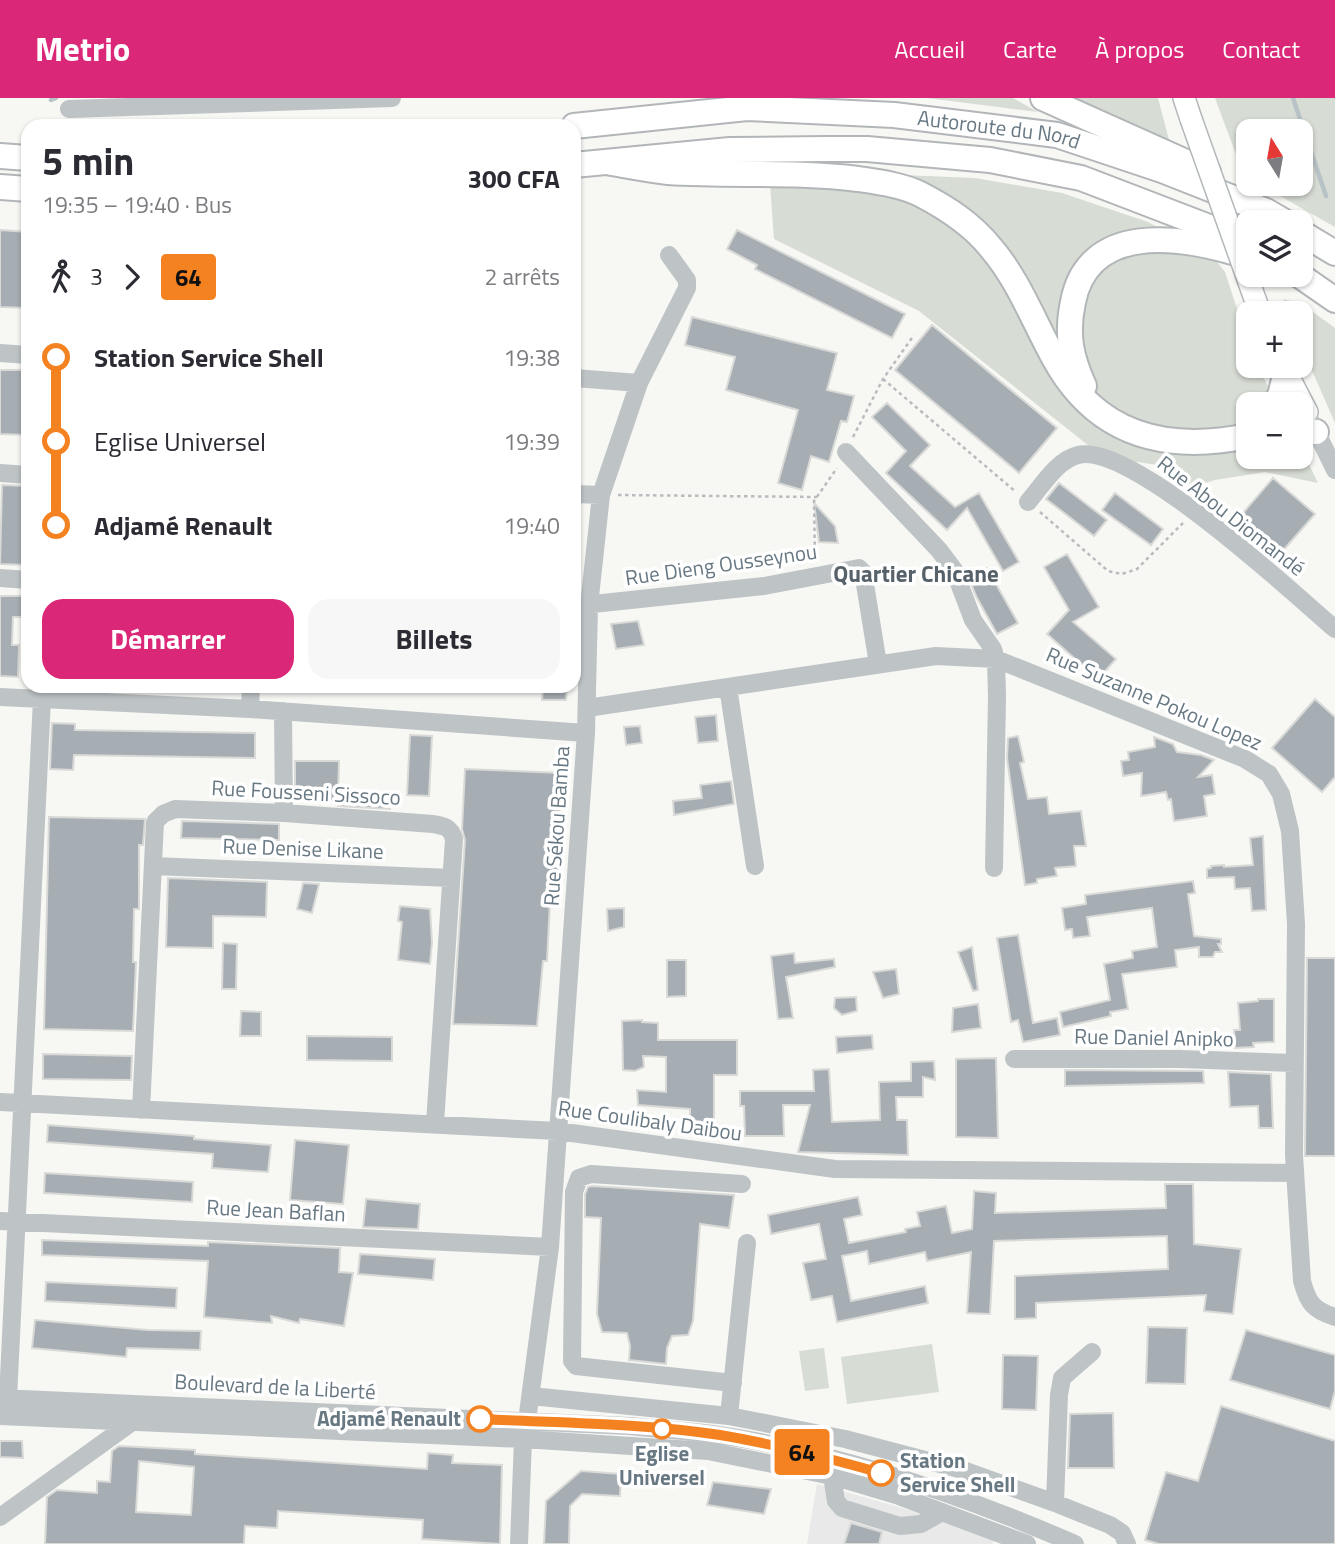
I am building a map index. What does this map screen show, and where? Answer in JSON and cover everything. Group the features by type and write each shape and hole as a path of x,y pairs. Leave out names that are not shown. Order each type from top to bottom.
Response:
{"highway":[{"path":"673,115 731,98"},
{"path":"1043,98 1235,183 1268,210"},
{"name":"Autoroute du Nord","path":"581,125 747,108 867,113 1057,135 1161,170 1260,210"},
{"name":"Autoroute du Nord","path":"581,165 730,150 867,149 990,160 1081,178 1236,237"},
{"path":"0,156 21,158"},
{"path":"611,163 667,172 822,175 875,181 917,192 957,215 992,249 1020,293 1055,360 1076,392 1097,413 1130,430 1171,440 1224,441 1236,438"},
{"path":"0,187 21,188"},
{"path":"1236,253 1203,243 1168,239 1139,241 1111,249 1094,260 1075,292 1070,336 1072,359 1084,386 1104,405 1154,424 1187,428 1236,423"},
{"path":"1313,240 1335,253"},
{"path":"1313,285 1335,300"}],"main road":[{"path":"1184,98 1256,301"}],"street":[{"path":"69,109 392,98"},
{"name":"Rue Sékou Bamba","path":"519,1544 523,1439 550,1247 586,733 582,606 601,495 639,383 687,288 687,280 669,256"},
{"path":"0,353 21,354"},
{"path":"581,379 639,383"},
{"path":"1313,434 1335,470"},
{"path":"846,452 939,550 954,570 973,620 993,649 996,659 997,696 994,868"},
{"name":"Rue Abou Diomandé","path":"1028,502 1062,463 1077,455 1094,453 1117,461 1146,477 1194,512 1335,629"},
{"path":"0,473 21,474"},
{"path":"581,494 601,495"},
{"name":"Rue Dieng Ousseynou","path":"582,606 764,586 859,568 863,572 878,664"},
{"path":"0,578 21,580"},
{"name":"Rue Suzanne Pokou Lopez","path":"587,708 936,656 996,659 1245,759 1269,774 1282,794 1290,831 1296,924 1294,1173 1301,1281 1307,1298 1319,1312 1335,1317"},
{"path":"728,687 755,866"},
{"path":"250,709 251,693"},
{"path":"0,697 283,711 586,733"},
{"path":"4,1398 8,1222 22,1103 41,699"},
{"path":"283,711 284,813"},
{"name":"Rue Fousseni Sissoco","path":"141,1110 155,822 174,809 284,813 415,822 449,828 454,839 435,1123"},
{"name":"Rue Denise Likane","path":"153,866 451,878"},
{"name":"Rue Daniel Anipko","path":"1014,1059 1294,1063"},
{"name":"Rue Coulibaly Daibou","path":"0,1102 557,1131 835,1169 1294,1173"},
{"path":"733,1383 576,1366 572,1361 574,1192 579,1178 591,1174 742,1184"},
{"name":"Rue Jean Baflan","path":"8,1222 550,1247"},
{"path":"729,1416 747,1243"},
{"path":"1055,1503 1062,1378 1092,1352"},
{"path":"531,1396 729,1416 845,1439 962,1469 1055,1503 1110,1525 1122,1533 1127,1544"},
{"name":"Boulevard de la Liberté","path":"4,1398 629,1426 719,1435 810,1454 904,1479 1015,1518 1075,1544"},
{"name":"Boulevard de la Liberté","path":"0,1416 523,1439 708,1451 832,1476 942,1512 1006,1540 1027,1544"},
{"path":"0,1517 135,1420"},
{"path":"832,1476 836,1500 842,1508 900,1526 921,1524 942,1512"},
{"path":"1006,1540 1015,1518"}],"path":[{"path":"816,576 813,509 817,497 846,452 883,379 914,335"},
{"path":"601,495 817,497"}],"shaded area":[{"path":"927,98 1013,98 1038,112"},
{"path":"1067,98 1158,98 1169,140 1069,99"},
{"path":"1215,98 1335,98 1335,227 1313,215 1313,210 1305,210 1280,196 1313,196 1313,119 1236,119 1236,154"},
{"path":"903,175 975,178 1062,193 1148,222 1213,257 1225,272 1236,306 1236,378 1264,378 1271,392 1236,392 1236,469 1311,469 1318,483 1265,472 1215,480 1184,489 1158,465 1103,457 919,311 774,239 770,184"},
{"path":"1313,312 1335,328 1335,423 1313,373"},
{"path":"932,1344 939,1392 847,1404 841,1357"},
{"path":"824,1348 829,1388 805,1391 799,1351"},
{"path":"817,1484 931,1516 994,1541 992,1544 807,1544"}],"building":[{"path":"0,230 21,232 21,308 0,307"},
{"path":"737,230 905,314 892,338 755,269 757,265 727,249"},
{"path":"692,317 837,353 827,390 854,396 847,422 841,421 829,462 811,456 802,490 778,483 798,410 726,390 735,357 685,345"},
{"path":"932,325 1057,428 1019,473 895,370"},
{"path":"0,370 21,370 21,435 0,434"},
{"path":"887,403 930,445 910,466 955,507 979,493 1019,562 1003,571 967,508 947,530 886,473 906,451 872,417"},
{"path":"1273,478 1315,514 1279,555 1237,520"},
{"path":"1059,483 1107,520 1094,536 1046,499"},
{"path":"2,485 21,486 21,565 0,564"},
{"path":"1115,493 1163,529 1151,545 1102,510"},
{"path":"814,503 835,526 838,543 819,542"},
{"path":"1067,554 1099,607 1073,622 1116,659 1098,679 1047,634 1069,610 1044,567"},
{"path":"987,568 1018,623 997,634 969,578"},
{"path":"0,596 21,596 21,617 13,617 12,645 19,645 18,677 0,676"},
{"path":"638,621 644,645 616,649 611,624"},
{"path":"542,693 566,693 566,700 542,700"},
{"path":"1315,699 1335,717 1335,777 1322,792 1272,748"},
{"path":"716,715 718,741 698,743 695,717"},
{"path":"52,723 75,724 75,730 255,733 255,758 74,755 73,770 50,769"},
{"path":"640,726 642,743 626,745 624,727"},
{"path":"410,735 432,736 429,796 407,795"},
{"path":"1018,736 1024,762 1020,763 1028,799 1047,797 1049,814 1081,811 1086,846 1074,846 1076,866 1055,868 1057,876 1037,879 1037,883 1025,885 1007,758 1008,738"},
{"path":"1154,737 1173,744 1177,752 1201,755 1214,760 1198,777 1212,775 1215,794 1204,796 1207,816 1174,821 1171,799 1168,800 1166,792 1141,796 1142,773 1123,776 1121,761 1129,760 1128,752 1155,747"},
{"path":"295,761 339,761 338,801 295,800"},
{"path":"465,769 562,773 558,882 551,882 547,961 543,961 537,1026 453,1024 465,840 462,829"},
{"path":"731,781 734,804 674,815 673,801 702,798 700,785"},
{"path":"340,798 390,799 390,809 338,806"},
{"path":"49,817 145,819 143,845 139,845 139,909 134,909 133,962 136,962 133,1031 44,1029"},
{"path":"182,821 279,824 279,840 181,838"},
{"path":"1263,836 1266,910 1252,911 1250,888 1235,889 1234,877 1207,878 1207,869 1211,866 1253,865 1250,838"},
{"path":"168,878 267,882 266,917 213,916 213,948 166,947"},
{"path":"1193,881 1195,893 1188,894 1194,936 1221,939 1221,944 1218,944 1222,952 1215,952 1213,957 1199,957 1199,947 1175,950 1177,967 1122,974 1128,1009 1110,1012 1111,1016 1063,1027 1060,1012 1110,1000 1104,964 1133,958 1132,951 1157,947 1152,908 1087,917 1090,936 1073,938 1072,929 1065,930 1062,908 1086,904 1085,895"},
{"path":"303,883 319,884 312,913 297,909"},
{"path":"400,906 430,909 430,964 398,960 402,922 398,921"},
{"path":"624,908 624,927 608,931 607,909"},
{"path":"1018,935 1033,1023 1057,1018 1060,1035 1023,1042 1018,1020 1011,1022 997,938"},
{"path":"223,943 237,944 236,989 222,989"},
{"path":"972,947 978,990 973,991 958,952"},
{"path":"794,953 795,963 834,959 835,967 786,977 793,1018 778,1019 771,956"},
{"path":"1307,958 1335,958 1335,1156 1305,1156"},
{"path":"667,960 686,960 686,996 667,997"},
{"path":"896,969 899,994 883,998 873,972"},
{"path":"856,997 857,1011 842,1015 834,1008 835,998"},
{"path":"1274,999 1274,1042 1253,1043 1254,1047 1235,1048 1234,1030 1240,1030 1238,1003"},
{"path":"978,1004 981,1028 952,1032 953,1008"},
{"path":"241,1011 261,1012 261,1036 240,1036"},
{"path":"642,1020 658,1023 658,1040 737,1040 737,1075 714,1075 714,1131 690,1131 690,1109 638,1105 637,1090 666,1092 666,1057 643,1056 644,1067 635,1071 623,1070 622,1021"},
{"path":"872,1035 873,1049 837,1053 836,1037"},
{"path":"307,1036 392,1037 392,1061 307,1060"},
{"path":"43,1054 132,1056 131,1080 43,1079"},
{"path":"996,1058 998,1138 956,1137 956,1059"},
{"path":"934,1061 935,1080 923,1077 923,1097 896,1097 897,1120 907,1120 908,1155 798,1152 810,1105 783,1105 784,1136 745,1136 744,1106 740,1106 740,1091 814,1091 813,1070 829,1069 832,1122 880,1120 879,1082 911,1081 911,1062"},
{"path":"1065,1070 1203,1071 1204,1083 1065,1086"},
{"path":"1228,1072 1271,1074 1273,1128 1259,1128 1258,1106 1230,1107"},
{"path":"48,1125 271,1145 268,1172 212,1168 213,1154 47,1142"},
{"path":"295,1140 349,1145 343,1204 290,1200"},
{"path":"45,1173 193,1182 192,1202 44,1193"},
{"path":"1165,1184 1193,1184 1194,1244 1241,1249 1233,1314 1204,1311 1206,1295 1036,1303 1036,1318 1015,1319 1015,1276 1168,1269 1167,1236 994,1241 990,1314 967,1313 971,1252 927,1261 925,1252 869,1264 867,1251 842,1256 851,1301 925,1286 928,1303 837,1322 832,1296 811,1300 803,1263 826,1259 819,1224 771,1234 768,1215 858,1197 862,1215 844,1219 849,1243 906,1232 905,1229 920,1226 917,1212 946,1206 952,1233 972,1229 974,1191 996,1193 995,1213 1166,1208"},
{"path":"588,1187 734,1195 729,1228 700,1224 693,1321 688,1335 672,1336 667,1348 666,1364 629,1360 627,1333 602,1332 597,1314 601,1218 585,1217 585,1194"},
{"path":"366,1199 420,1204 418,1229 363,1227"},
{"path":"42,1240 208,1246 208,1242 340,1248 339,1272 353,1273 344,1326 300,1319 299,1323 271,1316 272,1323 204,1317 208,1261 42,1255"},
{"path":"360,1254 435,1259 433,1280 358,1274"},
{"path":"46,1282 177,1288 176,1308 45,1301"},
{"path":"35,1320 148,1330 201,1331 200,1350 127,1348 126,1357 32,1348"},
{"path":"1148,1327 1187,1328 1185,1384 1146,1383"},
{"path":"1246,1330 1335,1355 1335,1391 1330,1409 1230,1380"},
{"path":"1003,1355 1038,1356 1036,1410 1002,1409"},
{"path":"1221,1406 1335,1441 1335,1544 1159,1544 1145,1540 1166,1472 1198,1481"},
{"path":"1113,1413 1114,1468 1068,1468 1070,1414"},
{"path":"0,1441 22,1441 23,1458 0,1457"},
{"path":"119,1446 195,1450 195,1454 427,1469 428,1453 453,1455 452,1463 502,1465 500,1544 422,1539 423,1520 278,1511 277,1528 245,1526 244,1544 45,1544 47,1497 57,1490 97,1493 97,1481 110,1482 112,1451","holes":["139,1461 194,1467 191,1515 136,1512"]},
{"path":"581,1471 621,1474 620,1496 582,1494 570,1506 569,1544 544,1544 546,1501"},
{"path":"713,1482 771,1489 764,1514 707,1505"},
{"path":"851,1523 882,1532 879,1544 844,1544"}],"waterway":[{"path":"51,100 56,98"},
{"path":"1293,98 1326,196"}],"bus line":[{"name":"64","path":"480,1419 629,1426 719,1435 810,1454 881,1473"}],"place":[{"name":"Adjamé Renault","path":"480,1419"},
{"name":"Eglise Universel","path":"662,1429"},
{"name":"Station Service Shell","path":"881,1473"}],"district":[{"name":"Quartier Chicane","path":"916,574"}]}
